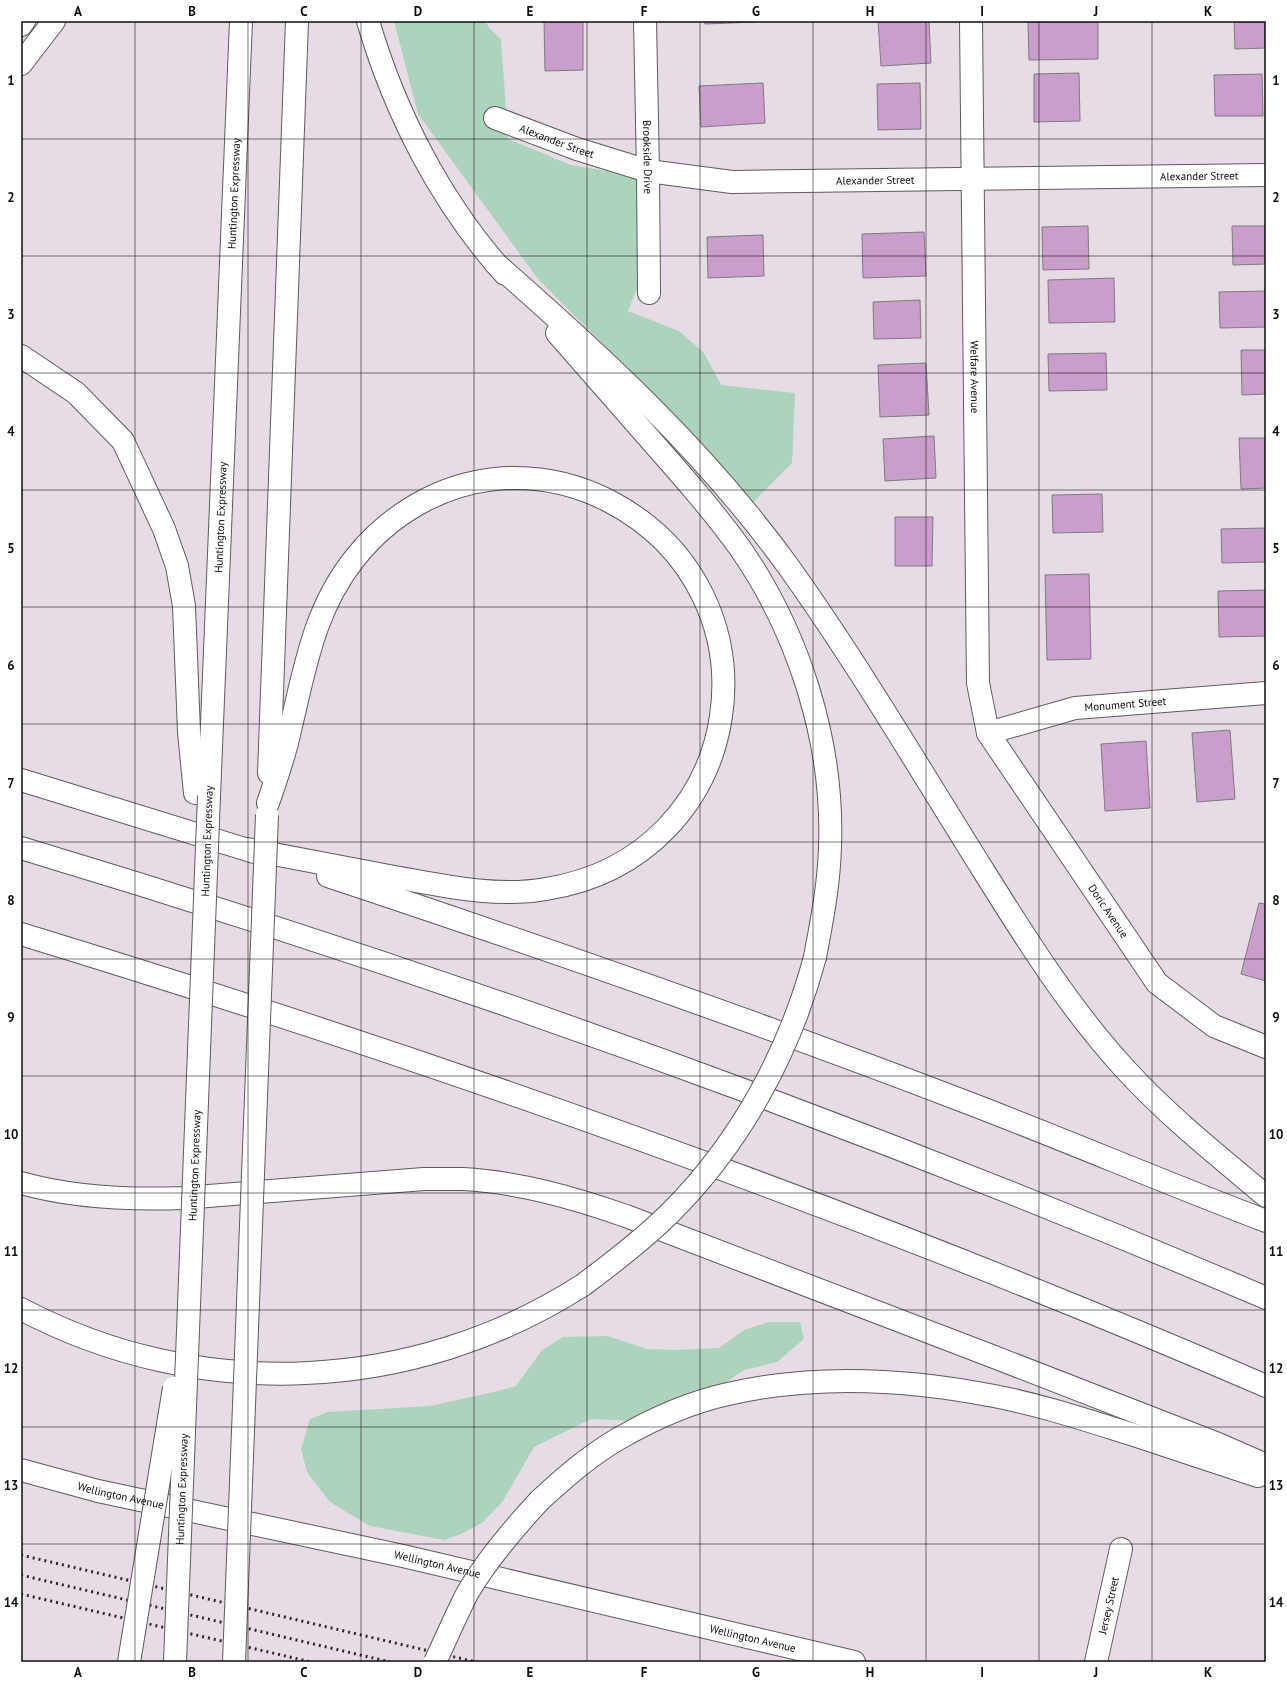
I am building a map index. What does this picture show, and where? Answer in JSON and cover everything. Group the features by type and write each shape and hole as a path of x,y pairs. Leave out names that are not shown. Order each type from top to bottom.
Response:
{"main road":[{"path":"21,25 24,21"},
{"path":"21,64 54,21"},
{"name":"Huntington Expressway","path":"175,1662 207,855 202,794 241,21"},
{"path":"234,1662 298,21"},
{"path":"21,1309 44,1321 94,1342 144,1357 192,1367 231,1372 270,1374 344,1371 382,1365 457,1346 524,1319 556,1302 583,1285 630,1249 671,1212 720,1156 760,1093 780,1053 802,1000 815,957 828,881 830,807 826,764 812,702 801,668 788,636 757,575 741,550 712,511 495,263 463,219 442,187 419,147 383,67 368,21"},
{"name":"Brookside Drive","path":"645,21 649,293"},
{"name":"Welfare Avenue","path":"970,21 978,683 988,732"},
{"name":"Alexander Street","path":"495,118 577,149 648,171 732,182 1266,175"},
{"path":"495,263 626,381 670,426 726,488 787,566 822,617 1016,923 1066,996 1123,1067 1154,1099 1189,1132 1266,1196"},
{"path":"21,356 76,393 123,441 164,530 177,566 184,606 189,732 202,794"},
{"path":"247,849 444,886 512,892 544,890 571,884 602,874 627,860 653,842 677,818 696,792 709,762 718,733 723,706 722,663 720,648 712,620 701,592 686,568 667,544 646,524 623,508 598,495 543,478 485,480 462,485 439,493 407,510 391,521 371,539 353,559 329,599 315,630 306,656 290,734 268,809"},
{"name":"Monument Street","path":"988,732 1075,708 1266,693"},
{"name":"Doric Avenue","path":"988,732 1157,982 1214,1026 1266,1047"},
{"path":"24,780 247,849 541,947 959,1099 1266,1221"},
{"path":"21,848 269,926 471,993 678,1066 905,1151 1090,1224 1266,1298"},
{"path":"21,934 336,1034 645,1142 950,1256 1266,1386"},
{"path":"21,1183 71,1194 112,1198 147,1199 183,1198 424,1179 464,1179 546,1191 587,1202 626,1216 989,1355 1266,1465"},
{"path":"129,1662 189,1294"},
{"path":"435,1662 472,1586 489,1560 513,1528 566,1476 618,1439 655,1420 727,1394 772,1386 818,1382 907,1384 950,1388 996,1396 1029,1404 1095,1423 1266,1478"},
{"name":"Wellington Avenue","path":"21,1470 98,1491 403,1556 854,1662"},
{"name":"Jersey Street","path":"1096,1662 1121,1549"}],"green space":[{"path":"394,21 485,21 490,29 501,39 508,139 571,165 638,176 639,284 628,311 679,331 704,353 721,385 795,393 792,463 737,518 713,455 538,279 418,114"},
{"path":"769,1322 800,1322 804,1339 777,1362 744,1370 716,1389 634,1421 591,1419 534,1447 503,1501 482,1523 459,1535 444,1540 370,1526 330,1502 307,1472 301,1449 310,1419 328,1412 429,1406 516,1386 542,1350 563,1337 607,1336 647,1349 676,1350 719,1348 744,1330"}],"building":[{"path":"544,21 583,21 583,70 545,71"},
{"path":"704,21 755,21 755,22 705,24"},
{"path":"878,21 929,21 931,63 881,66"},
{"path":"1098,21 1098,59 1029,60 1028,22"},
{"path":"1234,21 1266,21 1266,48 1235,49"},
{"path":"1079,73 1080,121 1034,122 1034,74"},
{"path":"1262,74 1263,116 1215,116 1214,75"},
{"path":"763,83 765,123 701,127 699,86"},
{"path":"920,83 921,129 878,130 877,84"},
{"path":"1088,226 1089,269 1043,270 1042,227"},
{"path":"1232,226 1266,226 1266,264 1233,265"},
{"path":"924,232 926,276 863,278 862,234"},
{"path":"763,235 764,276 708,278 707,237"},
{"path":"1114,278 1115,322 1049,323 1048,280"},
{"path":"1266,291 1266,327 1220,328 1219,292"},
{"path":"920,300 921,338 874,339 873,302"},
{"path":"1241,350 1266,350 1266,394 1242,395"},
{"path":"1106,353 1107,390 1049,391 1048,354"},
{"path":"926,363 929,415 880,417 878,365"},
{"path":"934,436 936,478 885,481 883,439"},
{"path":"1239,438 1266,438 1266,488 1241,489"},
{"path":"1102,494 1103,532 1053,533 1052,495"},
{"path":"895,517 933,517 932,566 895,566"},
{"path":"1266,528 1266,562 1222,563 1221,529"},
{"path":"1089,574 1091,659 1047,660 1045,575"},
{"path":"1266,590 1266,636 1219,637 1218,591"},
{"path":"1230,730 1235,799 1197,802 1192,733"},
{"path":"1146,741 1150,808 1105,811 1101,744"},
{"path":"1259,903 1266,904 1266,981 1241,974"}],"railway":[{"path":"21,1555 476,1662"},
{"path":"21,1575 390,1662"},
{"path":"21,1594 311,1662"}]}
